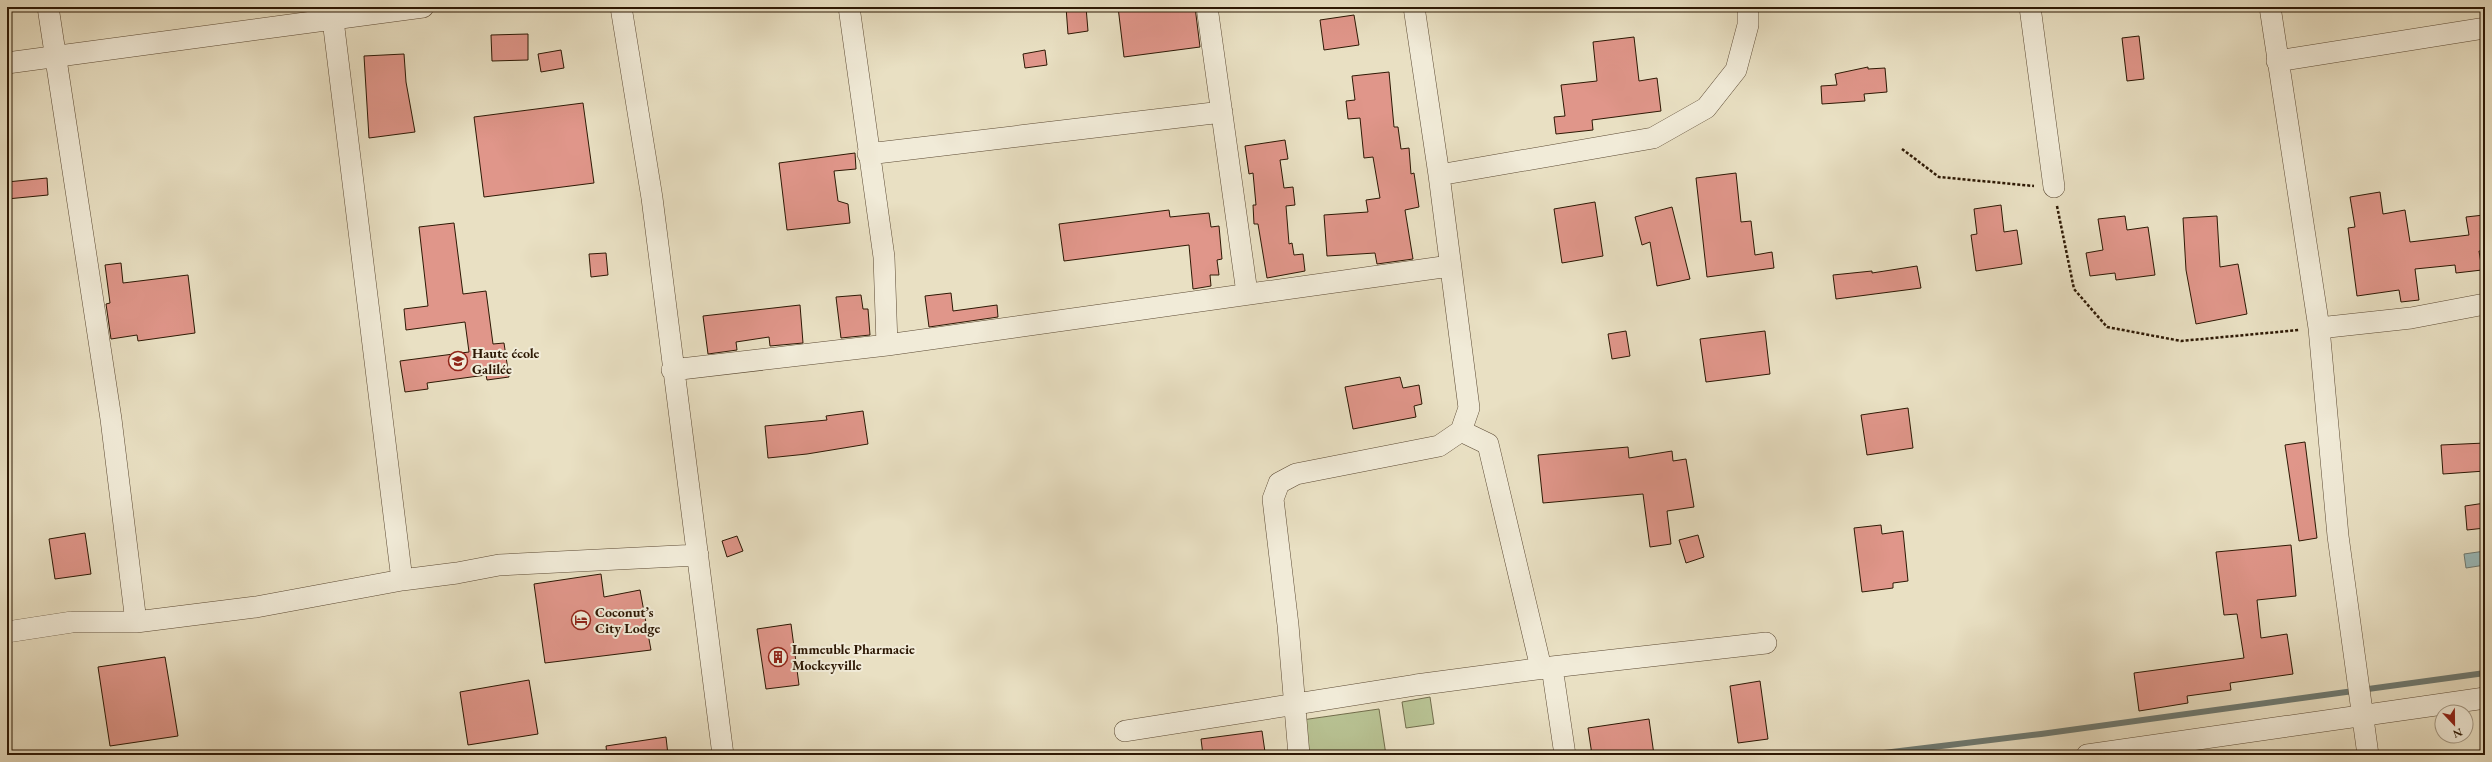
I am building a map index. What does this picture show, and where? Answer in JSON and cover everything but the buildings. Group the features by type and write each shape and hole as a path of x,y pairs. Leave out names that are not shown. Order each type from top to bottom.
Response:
{"street":[{"path":"48,7 54,57 111,419 136,622"},
{"path":"7,63 423,7"},
{"path":"620,7 652,198 672,370 698,555 723,755"},
{"path":"849,7 868,154 884,257 887,345"},
{"path":"1207,7 1247,293"},
{"path":"1299,755 1288,625 1273,499 1280,483 1296,474 1439,446 1461,431 1468,408 1439,175 1414,7"},
{"path":"1439,175 1653,138 1706,108 1736,70 1748,25 1748,7"},
{"path":"2030,7 2054,188"},
{"path":"2270,7 2277,61 2319,328 2338,536 2368,755"},
{"path":"333,20 402,580"},
{"path":"2277,61 2485,28"},
{"path":"868,154 1222,112"},
{"path":"672,370 887,345 1247,293 1450,266"},
{"path":"2319,328 2411,318 2485,304"},
{"path":"1461,431 1488,444 1546,667 1565,755"},
{"path":"7,632 72,622 136,622 256,607 402,580 457,573 499,565 698,555"},
{"path":"1125,731 1294,704 1546,667 1766,644"},
{"path":"2087,755 2363,717 2485,698"}],"path":[{"path":"1902,148 1939,177 2054,188 2074,290 2107,327 2181,341 2319,328"}],"green space":[{"path":"1430,697 1434,724 1406,728 1402,702"},
{"path":"1379,709 1386,755 1307,755 1302,720"}],"water":[{"path":"2485,551 2485,565 2466,568 2464,554"}],"waterway":[{"path":"1867,755 2041,734 2485,673"}],"place":[{"name":"Haute école Galilée","path":"458,361"},
{"name":"Coconut’s City Lodge","path":"581,620"},
{"name":"Immeuble Pharmacie Mockeyville","path":"778,657"}]}
